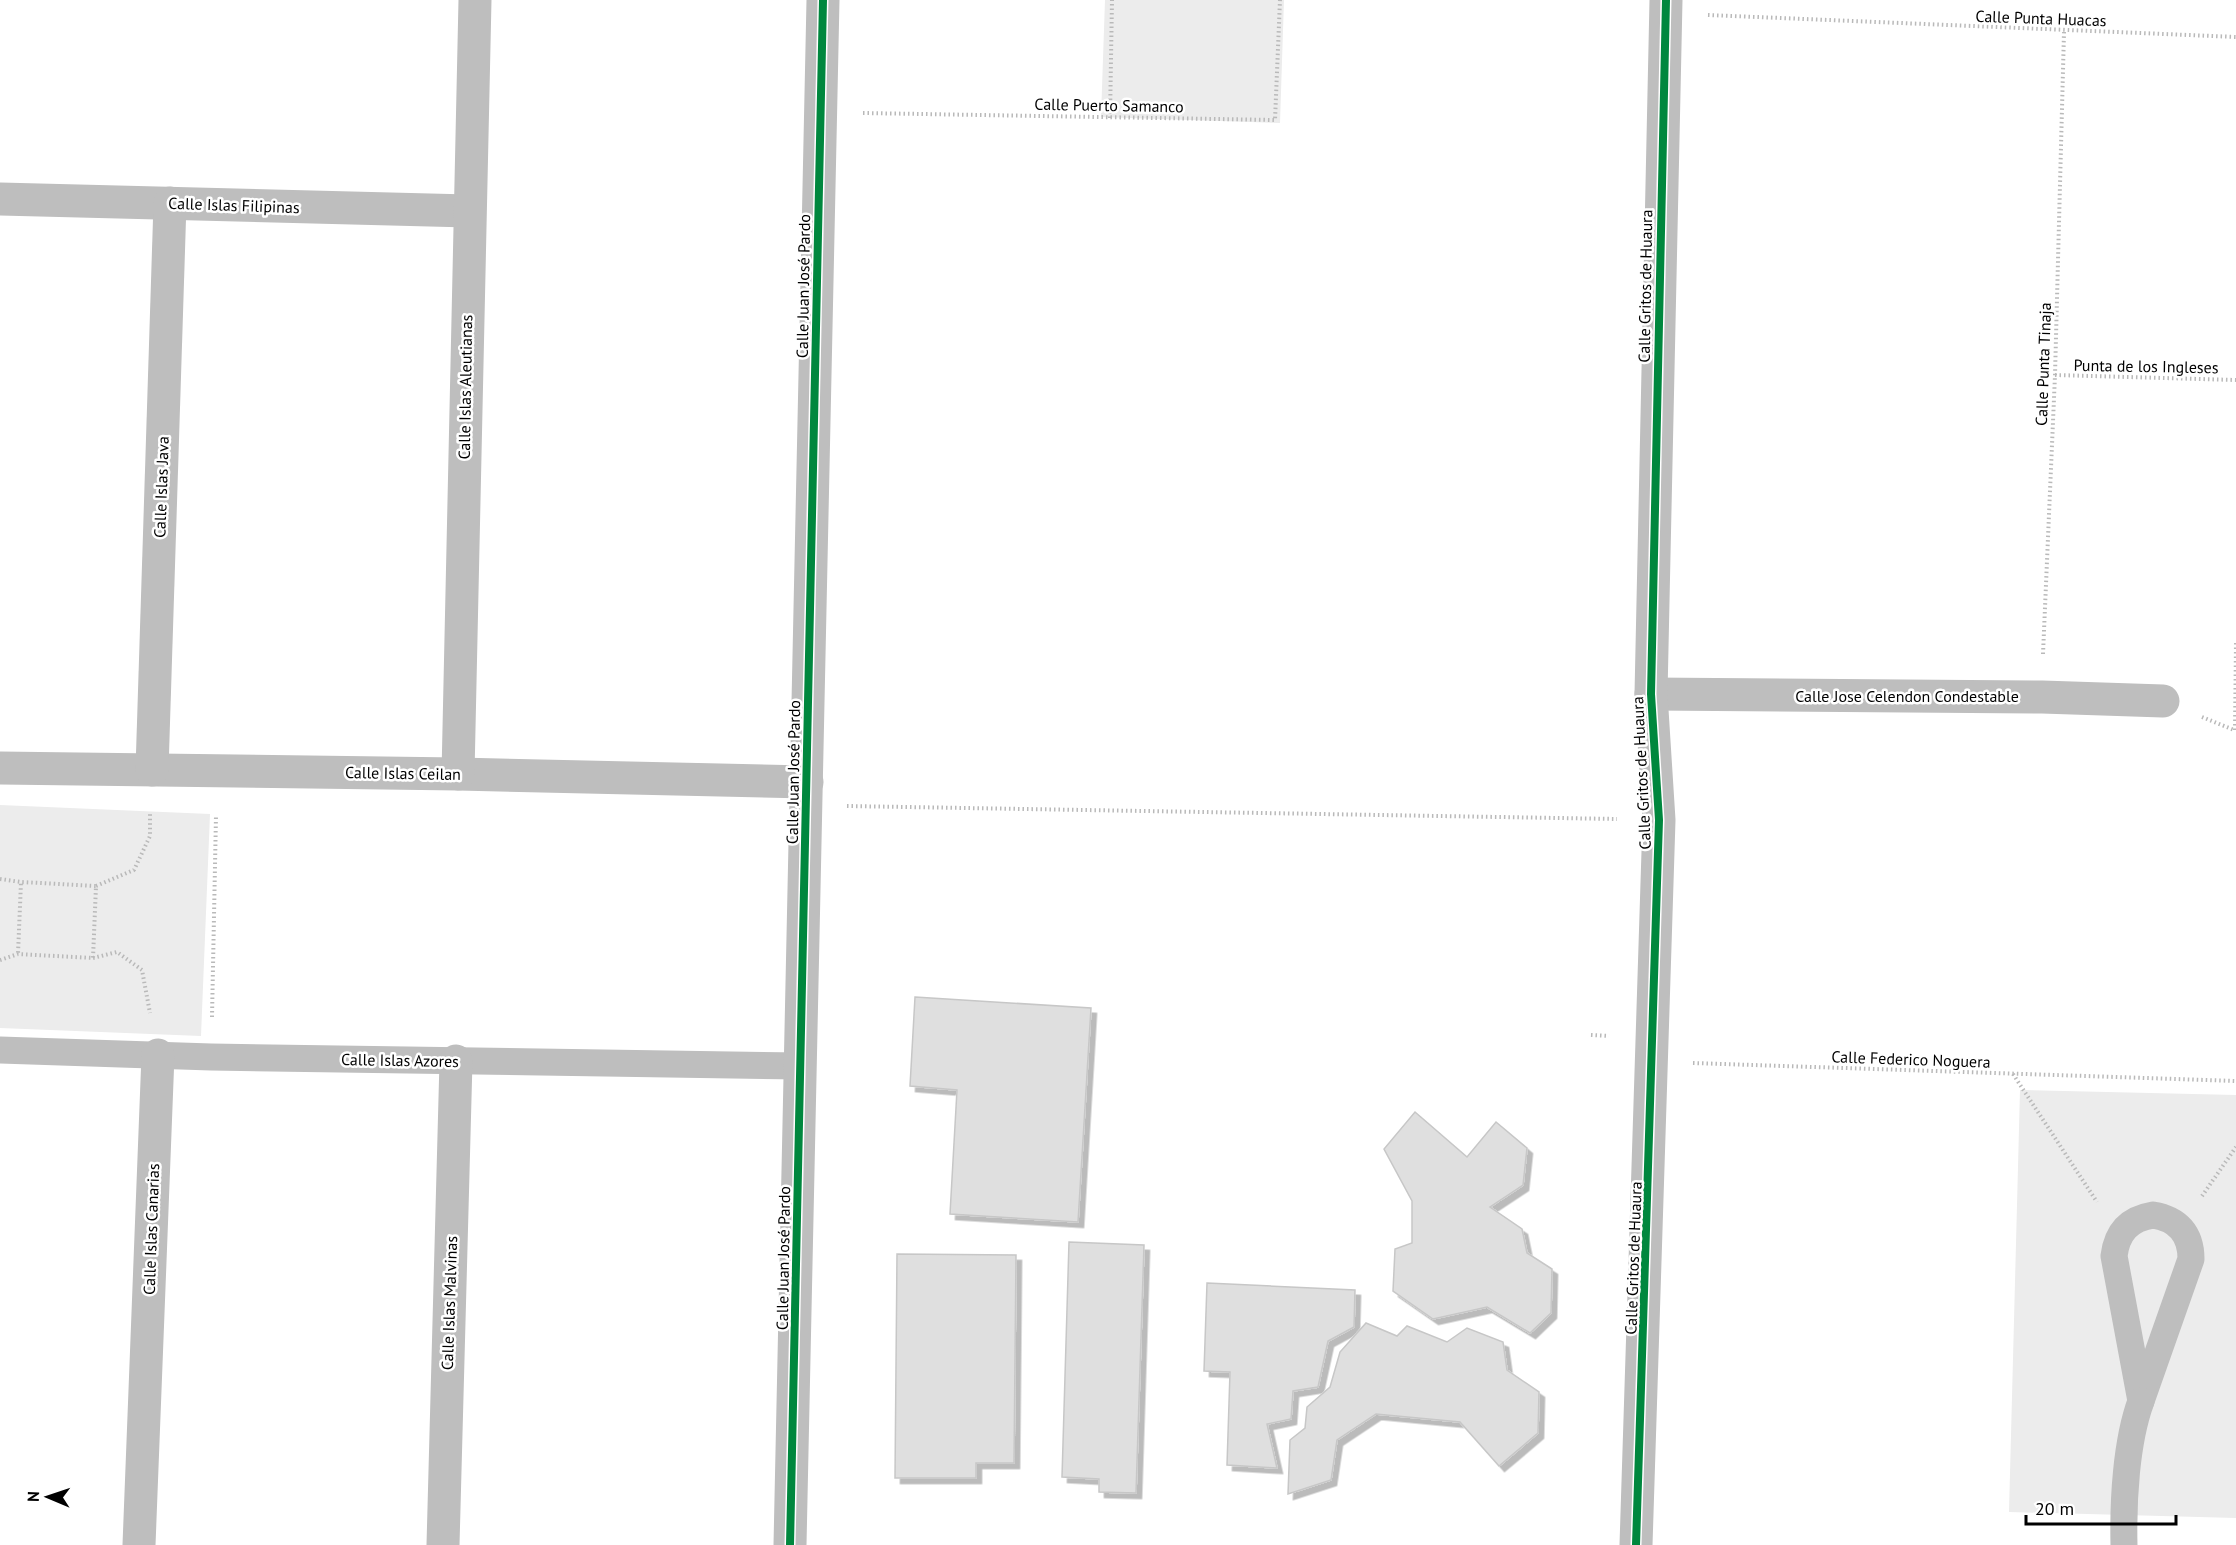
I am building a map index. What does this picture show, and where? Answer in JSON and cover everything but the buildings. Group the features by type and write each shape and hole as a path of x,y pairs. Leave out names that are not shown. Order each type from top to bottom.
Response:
{"street":[{"name":"Calle Islas Aleutianas","path":"458,774 469,211 476,0"},
{"name":"Calle Juan José Pardo","path":"790,1545 823,0"},
{"name":"Calle Gritos de Huaura","path":"1636,1545 1654,1049 1659,820 1651,694 1665,6"},
{"name":"Calle Islas Filipinas","path":"0,199 469,211"},
{"name":"Calle Islas Java","path":"152,770 170,203"},
{"name":"Calle Jose Celendon Condestable","path":"1651,694 2042,697 2163,701"},
{"name":"Calle Islas Ceilan","path":"0,768 458,774 806,794"},
{"name":"Calle Islas Canarias","path":"139,1545 158,1055"},
{"name":"Calle Islas Malvinas","path":"443,1545 456,1061"}],"lane":[{"name":"Calle Islas Azores","path":"0,1050 211,1057 801,1066"},
{"path":"2124,1545 2123,1514 2134,1418 2141,1401 2191,1258 2191,1245 2181,1227 2165,1217 2153,1215 2140,1217 2129,1223 2119,1235 2114,1256 2141,1401"}],"path":[{"path":"1110,118 1112,0"},
{"path":"2235,730 2236,643"},
{"path":"0,879 96,886 134,870 150,836 152,770"},
{"path":"211,1057 217,771"},
{"path":"806,794 1659,820"},
{"path":"18,954 21,882"},
{"path":"93,958 96,886"},
{"path":"0,960 18,954 93,958 117,952 142,970 158,1055"},
{"path":"2013,1074 2119,1235"},
{"path":"2181,1227 2236,1147"}],"shaded area":[{"path":"1105,0 1284,0 1280,123 1101,117"},
{"path":"0,805 210,814 201,1036 0,1028"},
{"path":"2020,1090 2236,1095 2236,1518 2009,1512"}],"cycle path":[{"path":"790,1545 823,0"},
{"path":"1636,1545 1659,820 1651,694 1666,0"}]}
